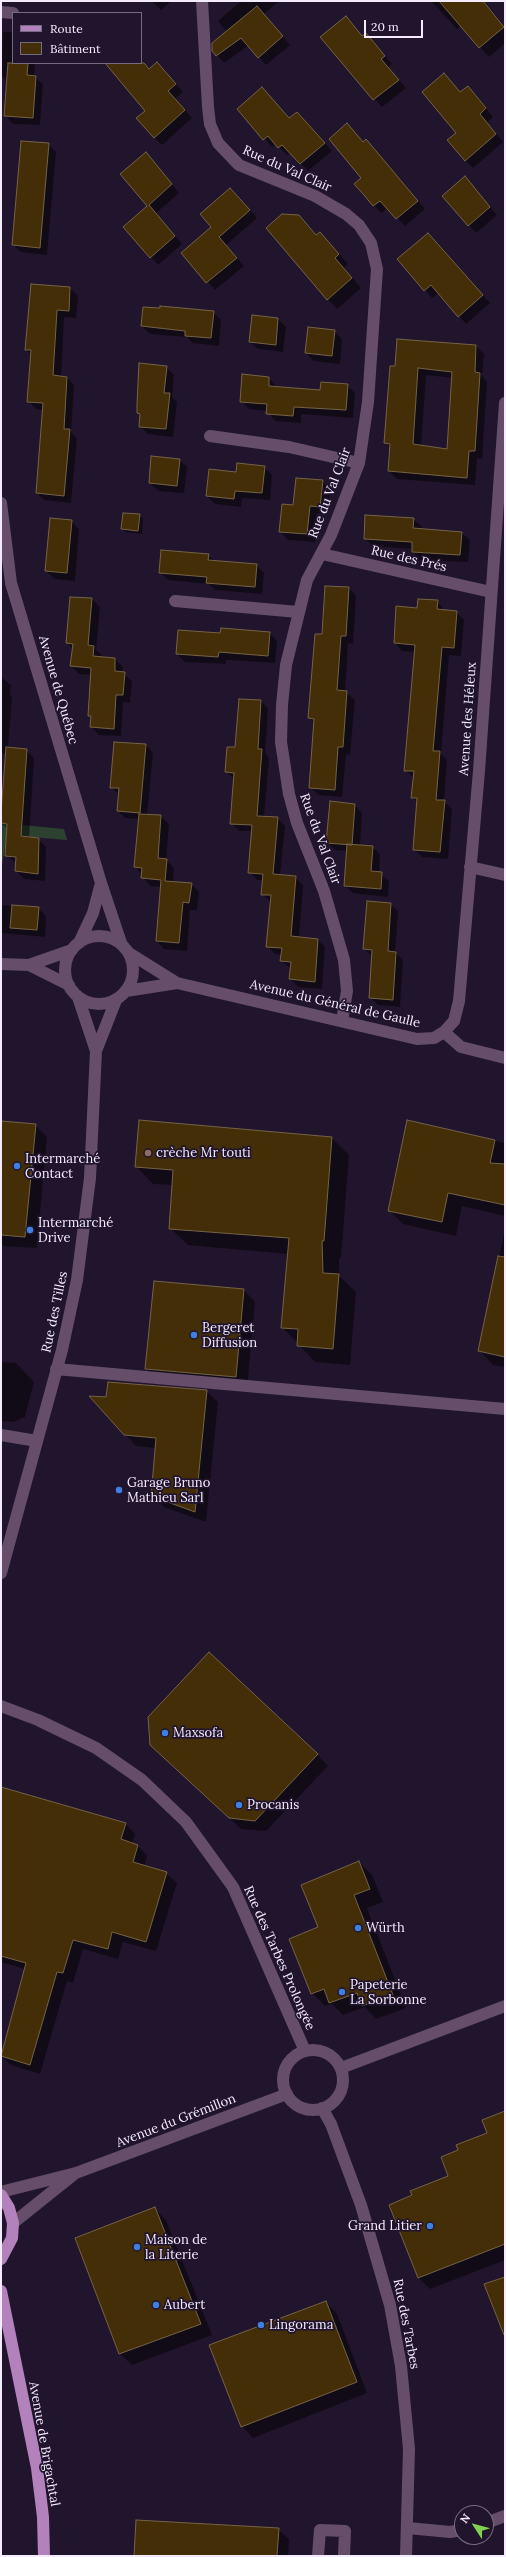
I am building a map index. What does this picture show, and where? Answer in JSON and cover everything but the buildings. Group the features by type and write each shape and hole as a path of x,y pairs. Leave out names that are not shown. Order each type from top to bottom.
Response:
{"main road":[{"path":"1,2195 9,2208 13,2223 12,2238 1,2259"},
{"name":"Avenue de Brigachtal","path":"1,2291 14,2362 37,2468 44,2517 44,2556"},
{"name":"Avenue de Brigachtal","path":"1,2340 14,2362"}],"street":[{"name":"Rue du Val Clair","path":"202,1 208,107 210,124 218,143 239,165 315,196 346,214 366,234 373,250 377,269 377,288 368,402 359,463 322,554 307,580 298,612 283,688 282,748 289,794 297,823 324,891 344,960 348,991 342,1021"},
{"path":"1,12 12,13"},
{"name":"Avenue des Héleux","path":"444,1032 454,1021 458,1007 505,403"},
{"path":"210,436 289,447 359,463"},
{"name":"Avenue de Québec","path":"1,503 6,584 100,883 121,943"},
{"name":"Rue des Prés","path":"322,554 491,592"},
{"path":"175,601 298,612"},
{"path":"470,867 505,875"},
{"path":"1,964 29,965 75,946 94,936 104,936 121,943 129,953 133,963 133,975 126,991 116,1000 93,1004 78,997 69,985 65,968 75,946 92,913 100,883"},
{"name":"Avenue du Général de Gaulle","path":"129,953 177,983 417,1039 434,1038 444,1032"},
{"path":"29,965 69,985"},
{"name":"Avenue du Général de Gaulle","path":"126,991 177,983"},
{"name":"Rue des Tilles","path":"78,997 96,1051"},
{"name":"Rue des Tilles","path":"1,1574 6,1539 37,1441 77,1280 90,1178 96,1051 116,1000"},
{"path":"444,1032 461,1047 505,1058"},
{"path":"56,1369 505,1409"},
{"path":"1,1435 37,1441"},
{"name":"Rue des Tarbes Prolongée","path":"1,1706 38,1720 96,1748 142,1780 186,1822 233,1887 305,2051"},
{"path":"341,2068 505,2006"},
{"path":"313,2050 326,2053 336,2061 341,2068 343,2078 340,2092 331,2104 312,2110 302,2108 287,2094 284,2081 286,2068 294,2058 305,2051 313,2050"},
{"name":"Avenue du Grémillon","path":"1,2192 76,2173 287,2094"},
{"name":"Rue des Tarbes","path":"322,2108 331,2124 361,2205 390,2305 402,2366 409,2449 408,2528 406,2556"},
{"name":"Avenue du Grémillon","path":"13,2223 76,2173"},
{"path":"494,2521 505,2516"},
{"path":"408,2528 454,2531"},
{"path":"318,2556 320,2530 345,2531 344,2556"}],"green space":[{"path":"1,823 64,829 67,840 7,835 1,871"}],"place":[{"name":"crèche Mr touti","path":"148,1153"},
{"name":"Intermarché Contact","path":"17,1166"},
{"name":"Intermarché Drive","path":"30,1230"},
{"name":"Bergeret Diffusion","path":"194,1335"},
{"name":"Garage Bruno Mathieu Sarl","path":"119,1490"},
{"name":"Maxsofa","path":"165,1733"},
{"name":"Procanis","path":"239,1805"},
{"name":"Würth","path":"358,1928"},
{"name":"Papeterie La Sorbonne","path":"342,1992"},
{"name":"Grand Litier","path":"430,2226"},
{"name":"Maison de la Literie","path":"137,2247"},
{"name":"Aubert","path":"156,2305"},
{"name":"Lingorama","path":"261,2325"}]}
